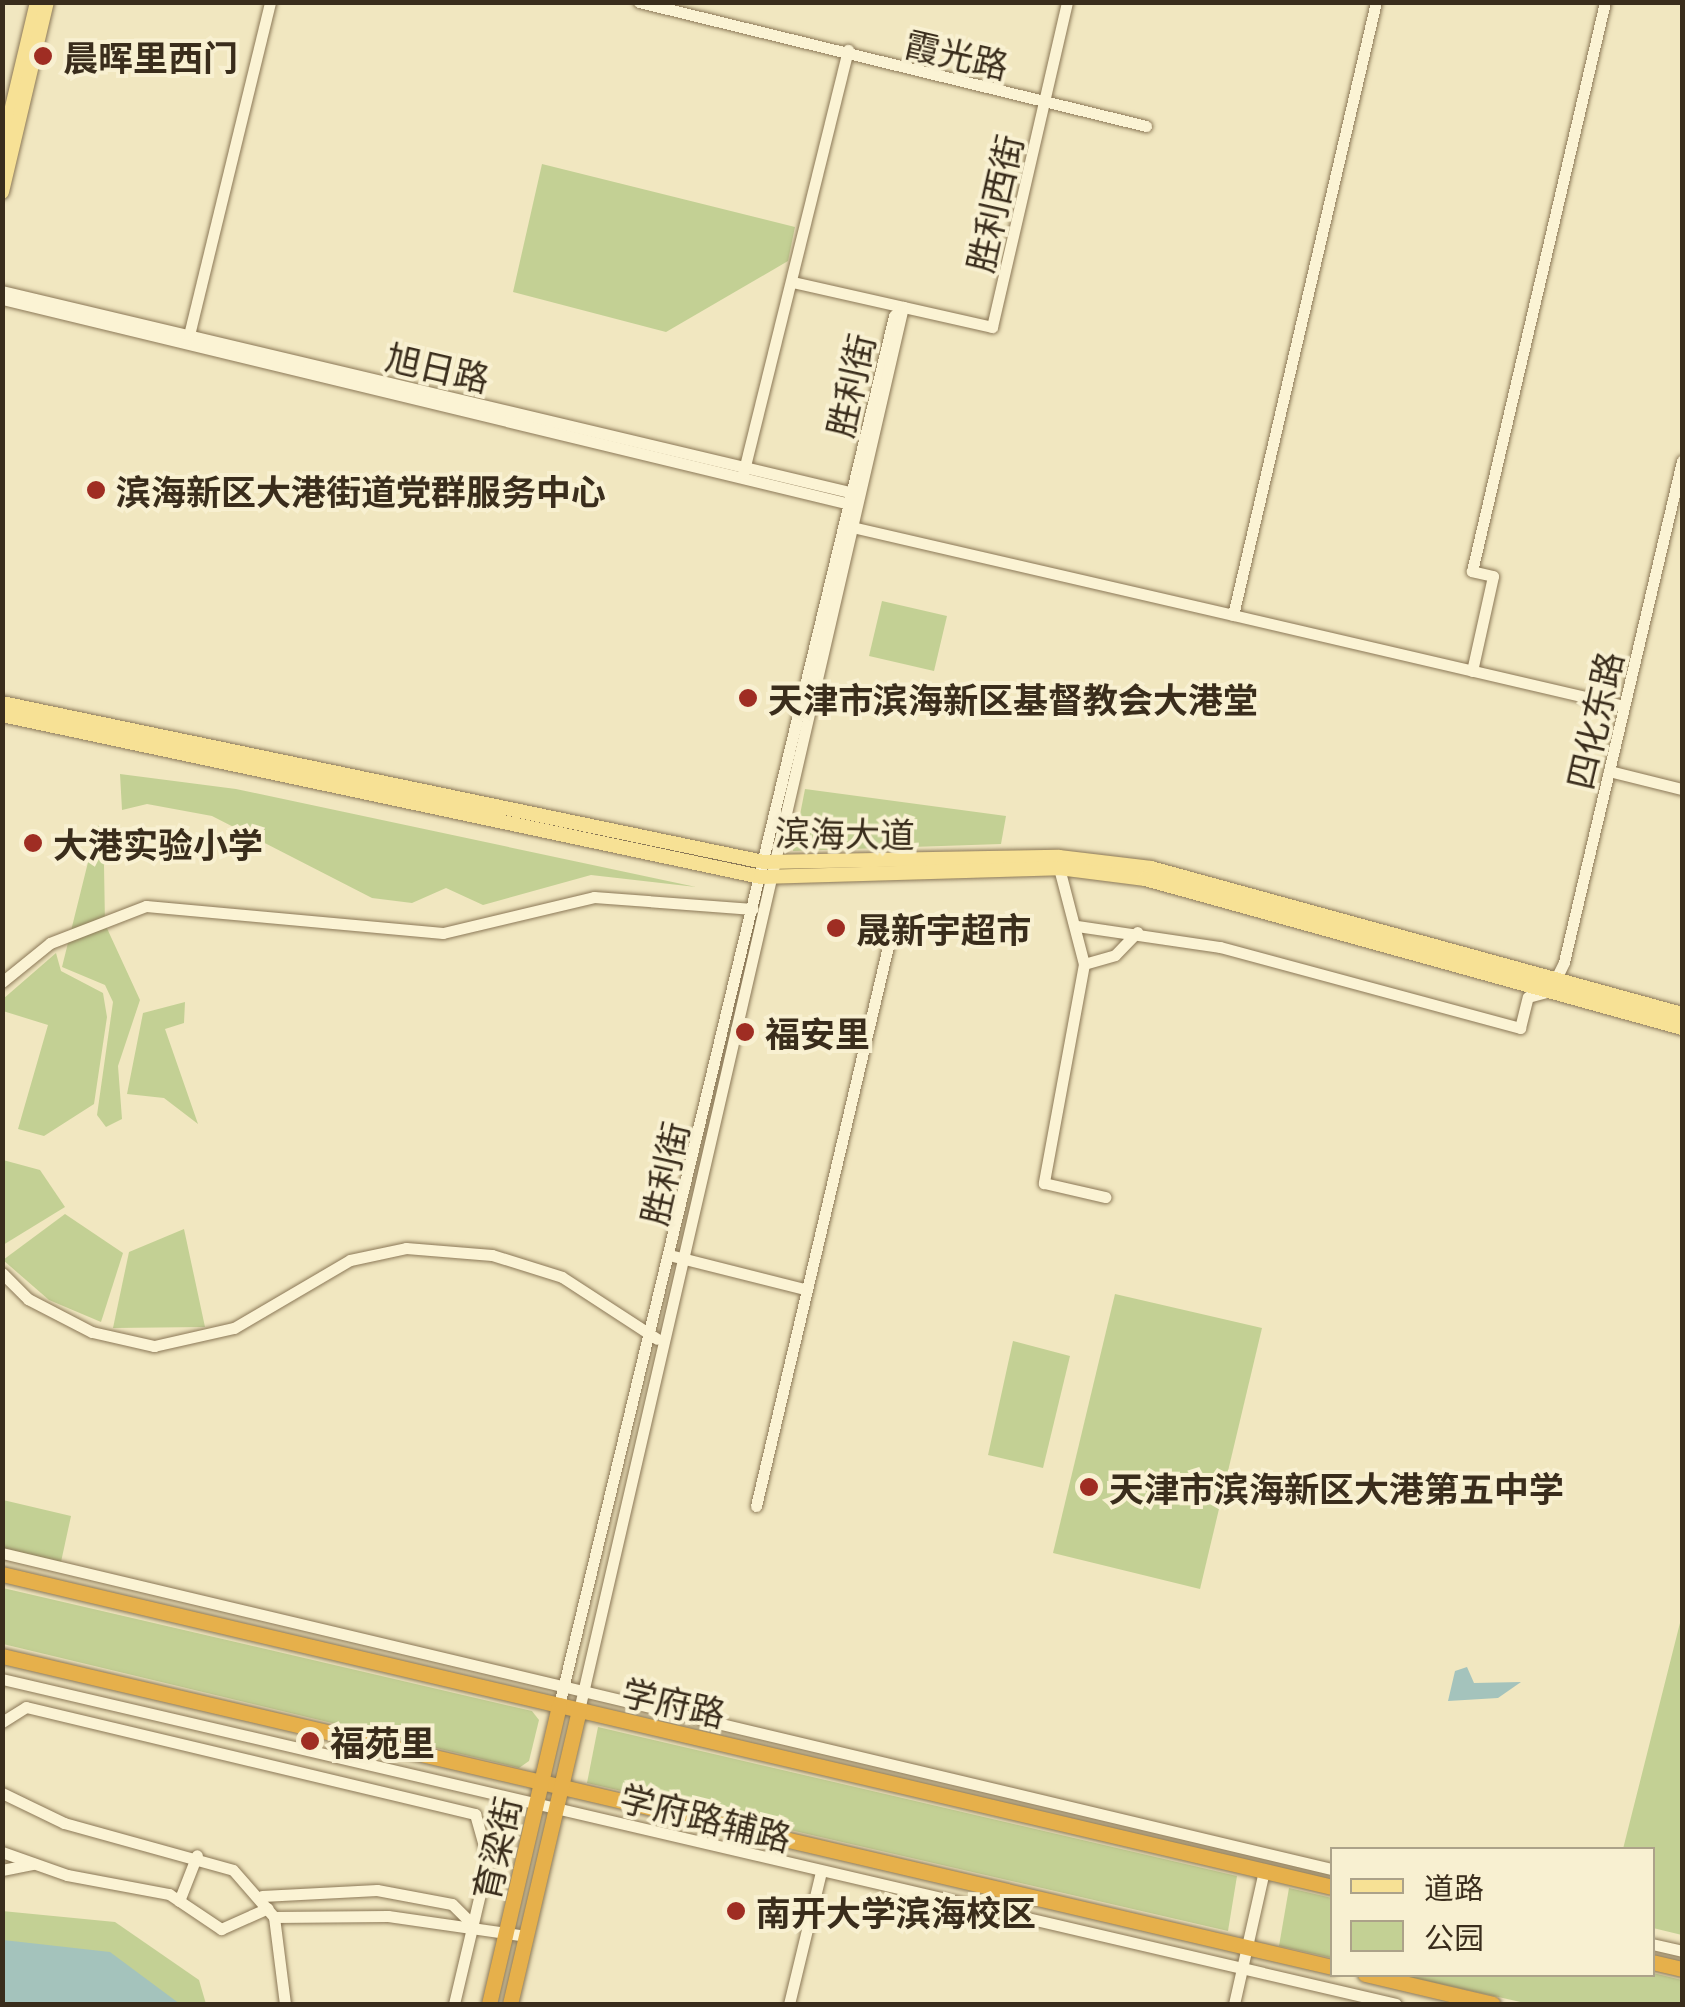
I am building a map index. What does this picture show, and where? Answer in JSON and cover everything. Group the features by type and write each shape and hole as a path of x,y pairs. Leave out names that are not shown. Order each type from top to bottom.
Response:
{"highway":[{"name":"学府路","path":"2,1574 562,1697 579,1710 1330,1887"},
{"path":"2,1656 1330,1967"},
{"name":"育梁街","path":"489,2004 562,1697"},
{"name":"育梁街","path":"510,2004 579,1710"},
{"path":"1655,1963 1682,1969"},
{"path":"1378,1977 1493,2004"}],"main road":[{"path":"2,149 37,2"},
{"path":"2,192 48,2"},
{"name":"滨海大道","path":"2,703 767,870 1107,862 1194,876 1682,1028"},
{"name":"滨海大道","path":"2,715 120,742 767,870 1059,868 1188,887 1554,985 1682,1014"}],"street":[{"path":"188,339 270,2"},
{"name":"霞光路","path":"640,2 1147,123"},
{"name":"霞光路","path":"664,2 848,51"},
{"name":"胜利西街","path":"903,307 992,327 1067,2"},
{"path":"1233,614 1376,2"},
{"path":"1472,671 1494,576 1472,571 1605,2"},
{"path":"743,472 848,51"},
{"path":"793,282 903,307"},
{"name":"旭日路","path":"2,290 188,339 855,499"},
{"name":"旭日路","path":"2,300 188,339"},
{"name":"胜利街","path":"579,1710 657,1339 903,307"},
{"name":"四化东路","path":"1554,985 1682,460"},
{"path":"849,527 1624,706"},
{"path":"1609,771 1682,789"},
{"path":"1059,868 1084,964 1044,1183 1105,1197"},
{"name":"胜利街","path":"676,1257 753,909 767,870"},
{"path":"2,982 50,943 146,906 443,933 594,897 753,909"},
{"path":"1077,926 1138,932 1520,1028 1528,997 1554,985"},
{"path":"1084,964 1115,956 1138,932"},
{"path":"756,1506 804,1289 889,942"},
{"path":"2,1273 92,1332 154,1346 234,1328 350,1260 406,1248 492,1255 562,1277 657,1339"},
{"path":"676,1257 804,1289"},
{"name":"胜利街","path":"562,1697 657,1339"},
{"path":"2,1554 562,1697 580,1692 1330,1870"},
{"name":"学府路辅路","path":"2,1679 1396,2004"},
{"path":"2,1722 26,1707 476,1814 488,1860 454,2004"},
{"path":"2,1793 64,1823 198,1855 268,1907 388,1916 459,1931 472,1924"},
{"path":"2,1852 34,1864 179,1900 220,1929 268,1907 377,1890 452,1904 472,1924 526,1936"},
{"path":"179,1900 198,1855"},
{"path":"2,1870 34,1864"},
{"path":"1234,2004 1264,1871"},
{"path":"789,2004 820,1872"},
{"path":"268,1907 285,2004"},
{"path":"1655,1945 1682,1950"}],"green space":[{"path":"542,164 795,227 788,261 666,332 513,292"},
{"path":"882,601 947,616 934,671 869,656"},
{"path":"120,774 236,789 696,887 591,875 483,905 446,888 412,903 372,898 212,816 147,804 122,810"},
{"path":"805,789 1006,816 1001,844 793,851"},
{"path":"119,824 104,865 105,924 140,1000 118,1066 122,1119 106,1127 97,1115 113,1002 105,985 62,967 97,826"},
{"path":"56,953 61,971 103,993 107,1017 94,1104 44,1136 18,1129 48,1025 3,1011 3,999"},
{"path":"185,1002 184,1023 165,1029 198,1124 164,1098 127,1094 143,1013"},
{"path":"3,1160 40,1170 65,1207 3,1245"},
{"path":"65,1214 123,1253 101,1322 49,1300 3,1260"},
{"path":"184,1229 205,1327 113,1328 129,1252"},
{"path":"1115,1294 1262,1328 1200,1589 1053,1553"},
{"path":"1013,1341 1070,1356 1043,1468 988,1455"},
{"path":"3,1500 71,1516 61,1562 3,1548"},
{"path":"3,1588 532,1711 539,1720 529,1761 519,1768 3,1644"},
{"path":"1682,1615 1682,1935 1655,1928 1655,1847 1624,1847"},
{"path":"598,1727 1237,1876 1228,1931 587,1783"},
{"path":"1289,1888 1330,1898 1330,1958 1279,1946"},
{"path":"2,1911 115,1922 199,1980 206,2004 3,2004"},
{"path":"1655,1973 1682,1980 1682,2004 1529,2004 1410,1977 1655,1977"}],"water":[{"path":"1467,1667 1474,1683 1521,1682 1498,1698 1448,1701 1455,1671"},
{"path":"3,1940 110,1952 180,2004 3,2004"}],"place":[{"name":"晨晖里西门","path":"43,56"},
{"name":"滨海新区大港街道党群服务中心","path":"96,490"},
{"name":"天津市滨海新区基督教会大港堂","path":"748,698"},
{"name":"大港实验小学","path":"33,843"},
{"name":"晟新宇超市","path":"836,928"},
{"name":"福安里","path":"745,1032"},
{"name":"天津市滨海新区大港第五中学","path":"1089,1487"},
{"name":"福苑里","path":"310,1741"},
{"name":"南开大学滨海校区","path":"736,1911"}]}
